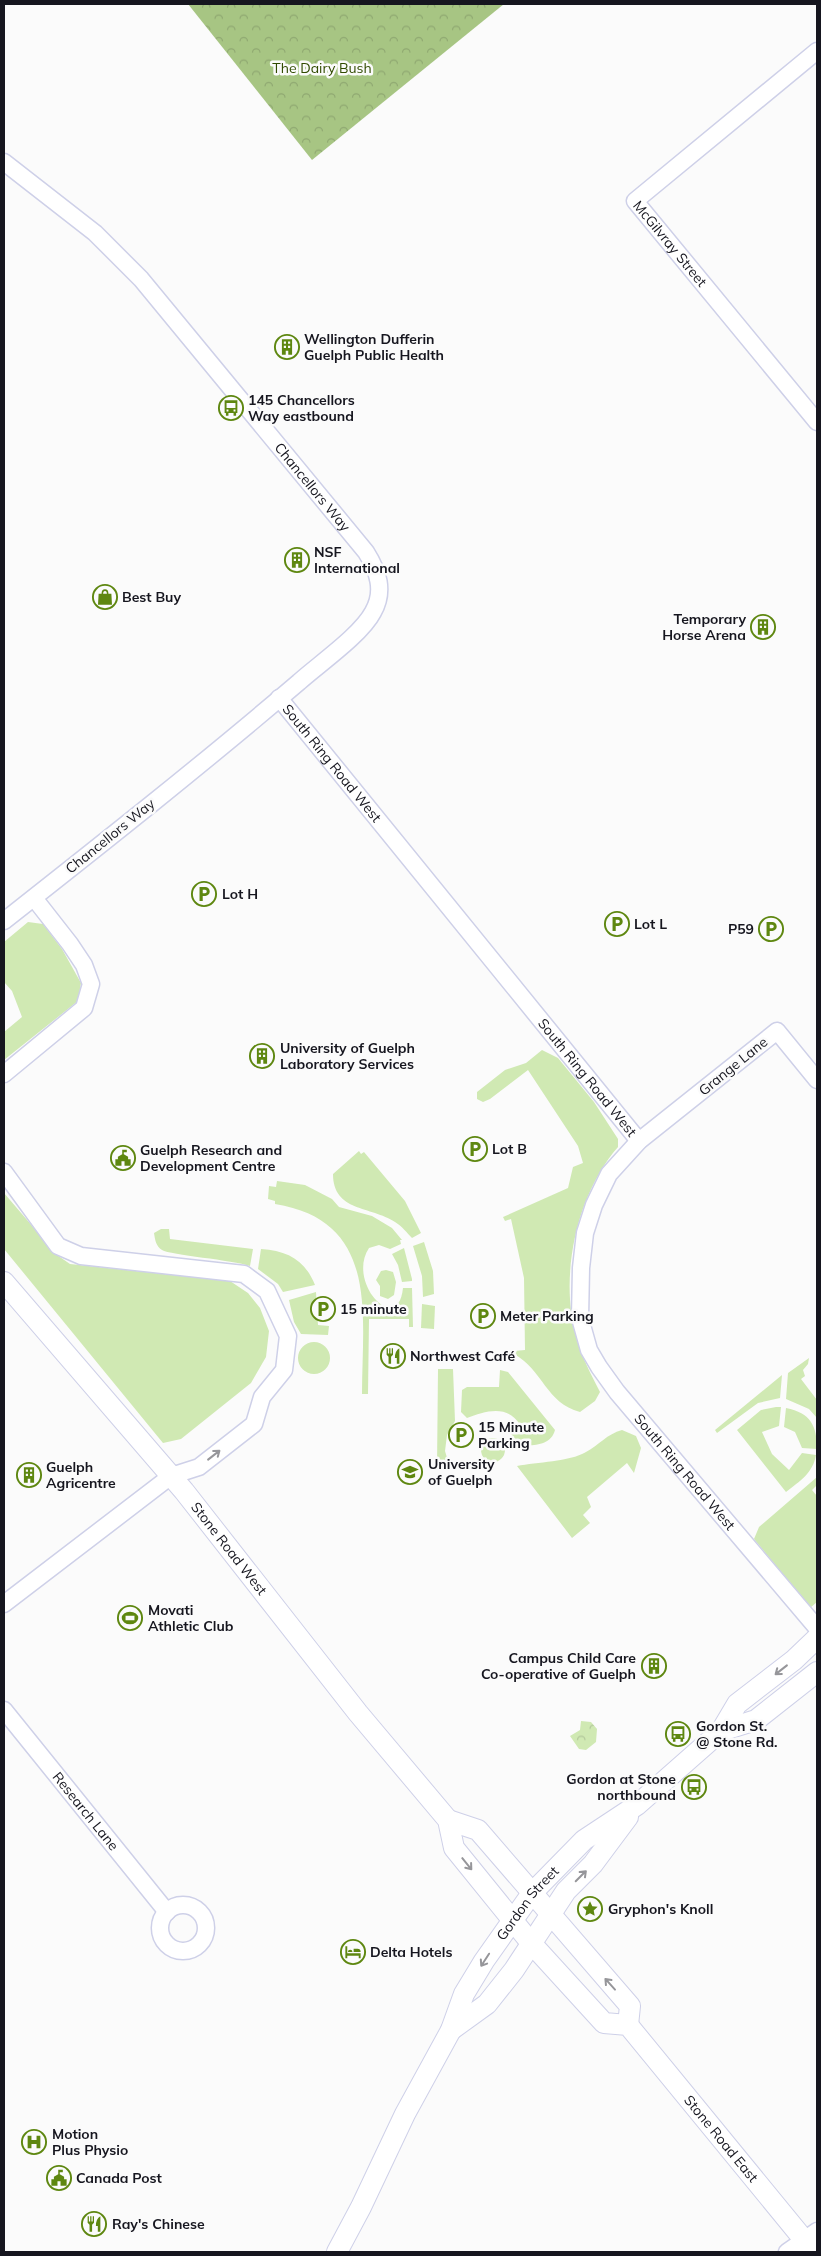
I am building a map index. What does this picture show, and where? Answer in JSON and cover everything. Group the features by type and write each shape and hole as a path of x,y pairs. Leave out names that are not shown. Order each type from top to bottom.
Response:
{"main road":[{"name":"Stone Road West","path":"4,1282 171,1476 358,1713 448,1820 454,1848 530,1943"},
{"name":"Gordon Street","path":"337,2252 361,2207 405,2114 451,2030 464,1994 484,1961 532,1893 584,1840 637,1805 721,1731 736,1704 794,1660 817,1638"},
{"name":"Gordon Street","path":"721,1731 756,1720 817,1672"},
{"name":"Gordon Street","path":"451,2030 487,2004 514,1970 549,1913 566,1891 593,1864 637,1805"},
{"path":"448,1820 478,1830 630,2006 628,2025 604,2024 530,1943"},
{"name":"Stone Road East","path":"628,2025 811,2240"}],"street":[{"name":"McGilvray Street","path":"817,51 635,201 817,422"},
{"name":"Chancellors Way","path":"4,162 95,233 142,279 372,562 380,587 378,601 364,626 279,698 4,921"},
{"name":"South Ring Road West","path":"279,698 639,1142 609,1174 598,1194 587,1225 581,1259 580,1288 580,1318 584,1336 599,1368 617,1392 817,1628"},
{"path":"4,1074 84,1008 91,984 84,965 34,898"},
{"name":"Grange Lane","path":"639,1142 777,1030 817,1080"},
{"path":"4,1172 58,1246 81,1256 244,1274 267,1291 288,1336 284,1370 262,1397 254,1424 199,1467 171,1476 4,1604"},
{"name":"Research Lane","path":"4,1710 167,1912"},
{"path":"787,2252 811,2240"}],"green space":[{"name":"The Dairy Bush","path":"188,4 504,4 312,160"},
{"path":"28,922 43,924 62,949 81,983 78,1001 4,1060 4,1032 22,1017 12,991 4,982 4,942"},
{"path":"542,1050 558,1058 594,1102 618,1139 618,1147 604,1166 582,1211 575,1236 571,1262 571,1312 576,1336 583,1358 600,1392 595,1401 580,1412 569,1408 559,1401 532,1369 514,1354 514,1351 525,1350 524,1278 511,1219 505,1221 503,1217 568,1188 573,1167 583,1163 578,1146 528,1070 490,1099 483,1102 477,1099 477,1092 505,1070 526,1063"},
{"path":"359,1151 361,1154 364,1152 405,1201 421,1233 412,1238 395,1222 346,1202 339,1195 333,1174"},
{"path":"277,1181 305,1185 332,1199 339,1207 372,1216 392,1228 402,1240 400,1240 401,1244 390,1249 379,1245 369,1248 364,1262 364,1276 368,1289 376,1300 384,1306 392,1307 399,1302 403,1288 412,1288 413,1327 409,1327 409,1319 369,1319 368,1394 362,1394 362,1303 358,1275 349,1250 333,1230 309,1214 275,1204 275,1201 268,1199 269,1186 276,1187"},
{"path":"4,1193 57,1255 70,1264 230,1281 248,1293 260,1308 269,1331 266,1357 251,1383 181,1439 163,1443 4,1249"},
{"path":"161,1229 169,1229 170,1239 253,1249 250,1266 162,1250 157,1245 154,1233"},
{"path":"424,1242 433,1271 434,1294 423,1297 422,1276 413,1246"},
{"path":"404,1248 412,1281 402,1282 398,1265 392,1254"},
{"path":"261,1249 279,1252 294,1258 306,1269 315,1285 283,1292 278,1284 258,1269"},
{"path":"381,1271 393,1272 396,1282 394,1295 388,1299 380,1296 380,1286 376,1280"},
{"path":"316,1292 318,1325 329,1326 328,1335 301,1334 294,1322 289,1300"},
{"path":"422,1304 435,1306 434,1329 421,1328"},
{"path":"314,1342 320,1343 325,1347 329,1352 329,1364 325,1369 320,1373 314,1374 308,1373 303,1369 299,1364 298,1358 299,1352 303,1347 308,1343"},
{"path":"809,1358 808,1364 803,1370 805,1376 801,1379 817,1400 817,1418 809,1409 786,1399 788,1373"},
{"path":"438,1369 453,1369 455,1421 447,1435 445,1451 448,1461 437,1467"},
{"path":"500,1370 508,1372 555,1430 550,1439 535,1445 520,1445 511,1434 520,1425 509,1414 496,1411 481,1413 467,1418 461,1412 462,1390 467,1387 499,1387"},
{"path":"782,1375 780,1398 758,1403 717,1433 715,1430"},
{"path":"781,1407 779,1426 762,1432 772,1454 789,1470 802,1453 816,1455 809,1472 786,1492 737,1430 761,1410"},
{"path":"786,1408 801,1413 811,1422 816,1434 817,1449 802,1448 795,1432 784,1427"},
{"path":"622,1430 636,1436 641,1448 634,1473 627,1463 587,1497 591,1507 583,1515 590,1523 572,1538 517,1466 571,1458 591,1449 612,1434"},
{"path":"493,1438 498,1439 504,1445 504,1455 498,1461 493,1462 488,1461 482,1455 481,1450 482,1445 488,1439"},
{"path":"817,1477 817,1485 812,1490 817,1496 817,1602 810,1608 754,1539 759,1527"},
{"path":"581,1721 591,1722 597,1729 596,1742 586,1750 579,1749 570,1736 580,1730"}],"place":[{"name":"Wellington Dufferin Guelph Public Health","path":"287,347"},
{"name":"145 Chancellors Way eastbound","path":"231,408"},
{"name":"NSF International","path":"297,560"},
{"name":"Best Buy","path":"105,597"},
{"name":"Temporary Horse Arena","path":"763,627"},
{"name":"Lot H","path":"204,894"},
{"name":"Lot L","path":"617,924"},
{"name":"P59","path":"771,929"},
{"name":"University of Guelph Laboratory Services","path":"262,1056"},
{"name":"Lot B","path":"475,1149"},
{"name":"Guelph Research and Development Centre","path":"123,1158"},
{"name":"15 minute","path":"323,1309"},
{"name":"Meter Parking","path":"483,1316"},
{"name":"Northwest Café","path":"393,1356"},
{"name":"15 Minute Parking","path":"461,1435"},
{"name":"University of Guelph","path":"410,1472"},
{"name":"Guelph Agricentre","path":"29,1475"},
{"name":"Movati Athletic Club","path":"130,1618"},
{"name":"Campus Child Care Co-operative of Guelph","path":"654,1666"},
{"name":"Gordon St. @ Stone Rd.","path":"678,1734"},
{"name":"Gordon at Stone northbound","path":"694,1787"},
{"name":"Gryphon's Knoll","path":"590,1909"},
{"name":"Delta Hotels","path":"353,1952"},
{"name":"Motion Plus Physio","path":"34,2142"},
{"name":"Canada Post","path":"59,2178"},
{"name":"Ray's Chinese","path":"94,2224"}]}
